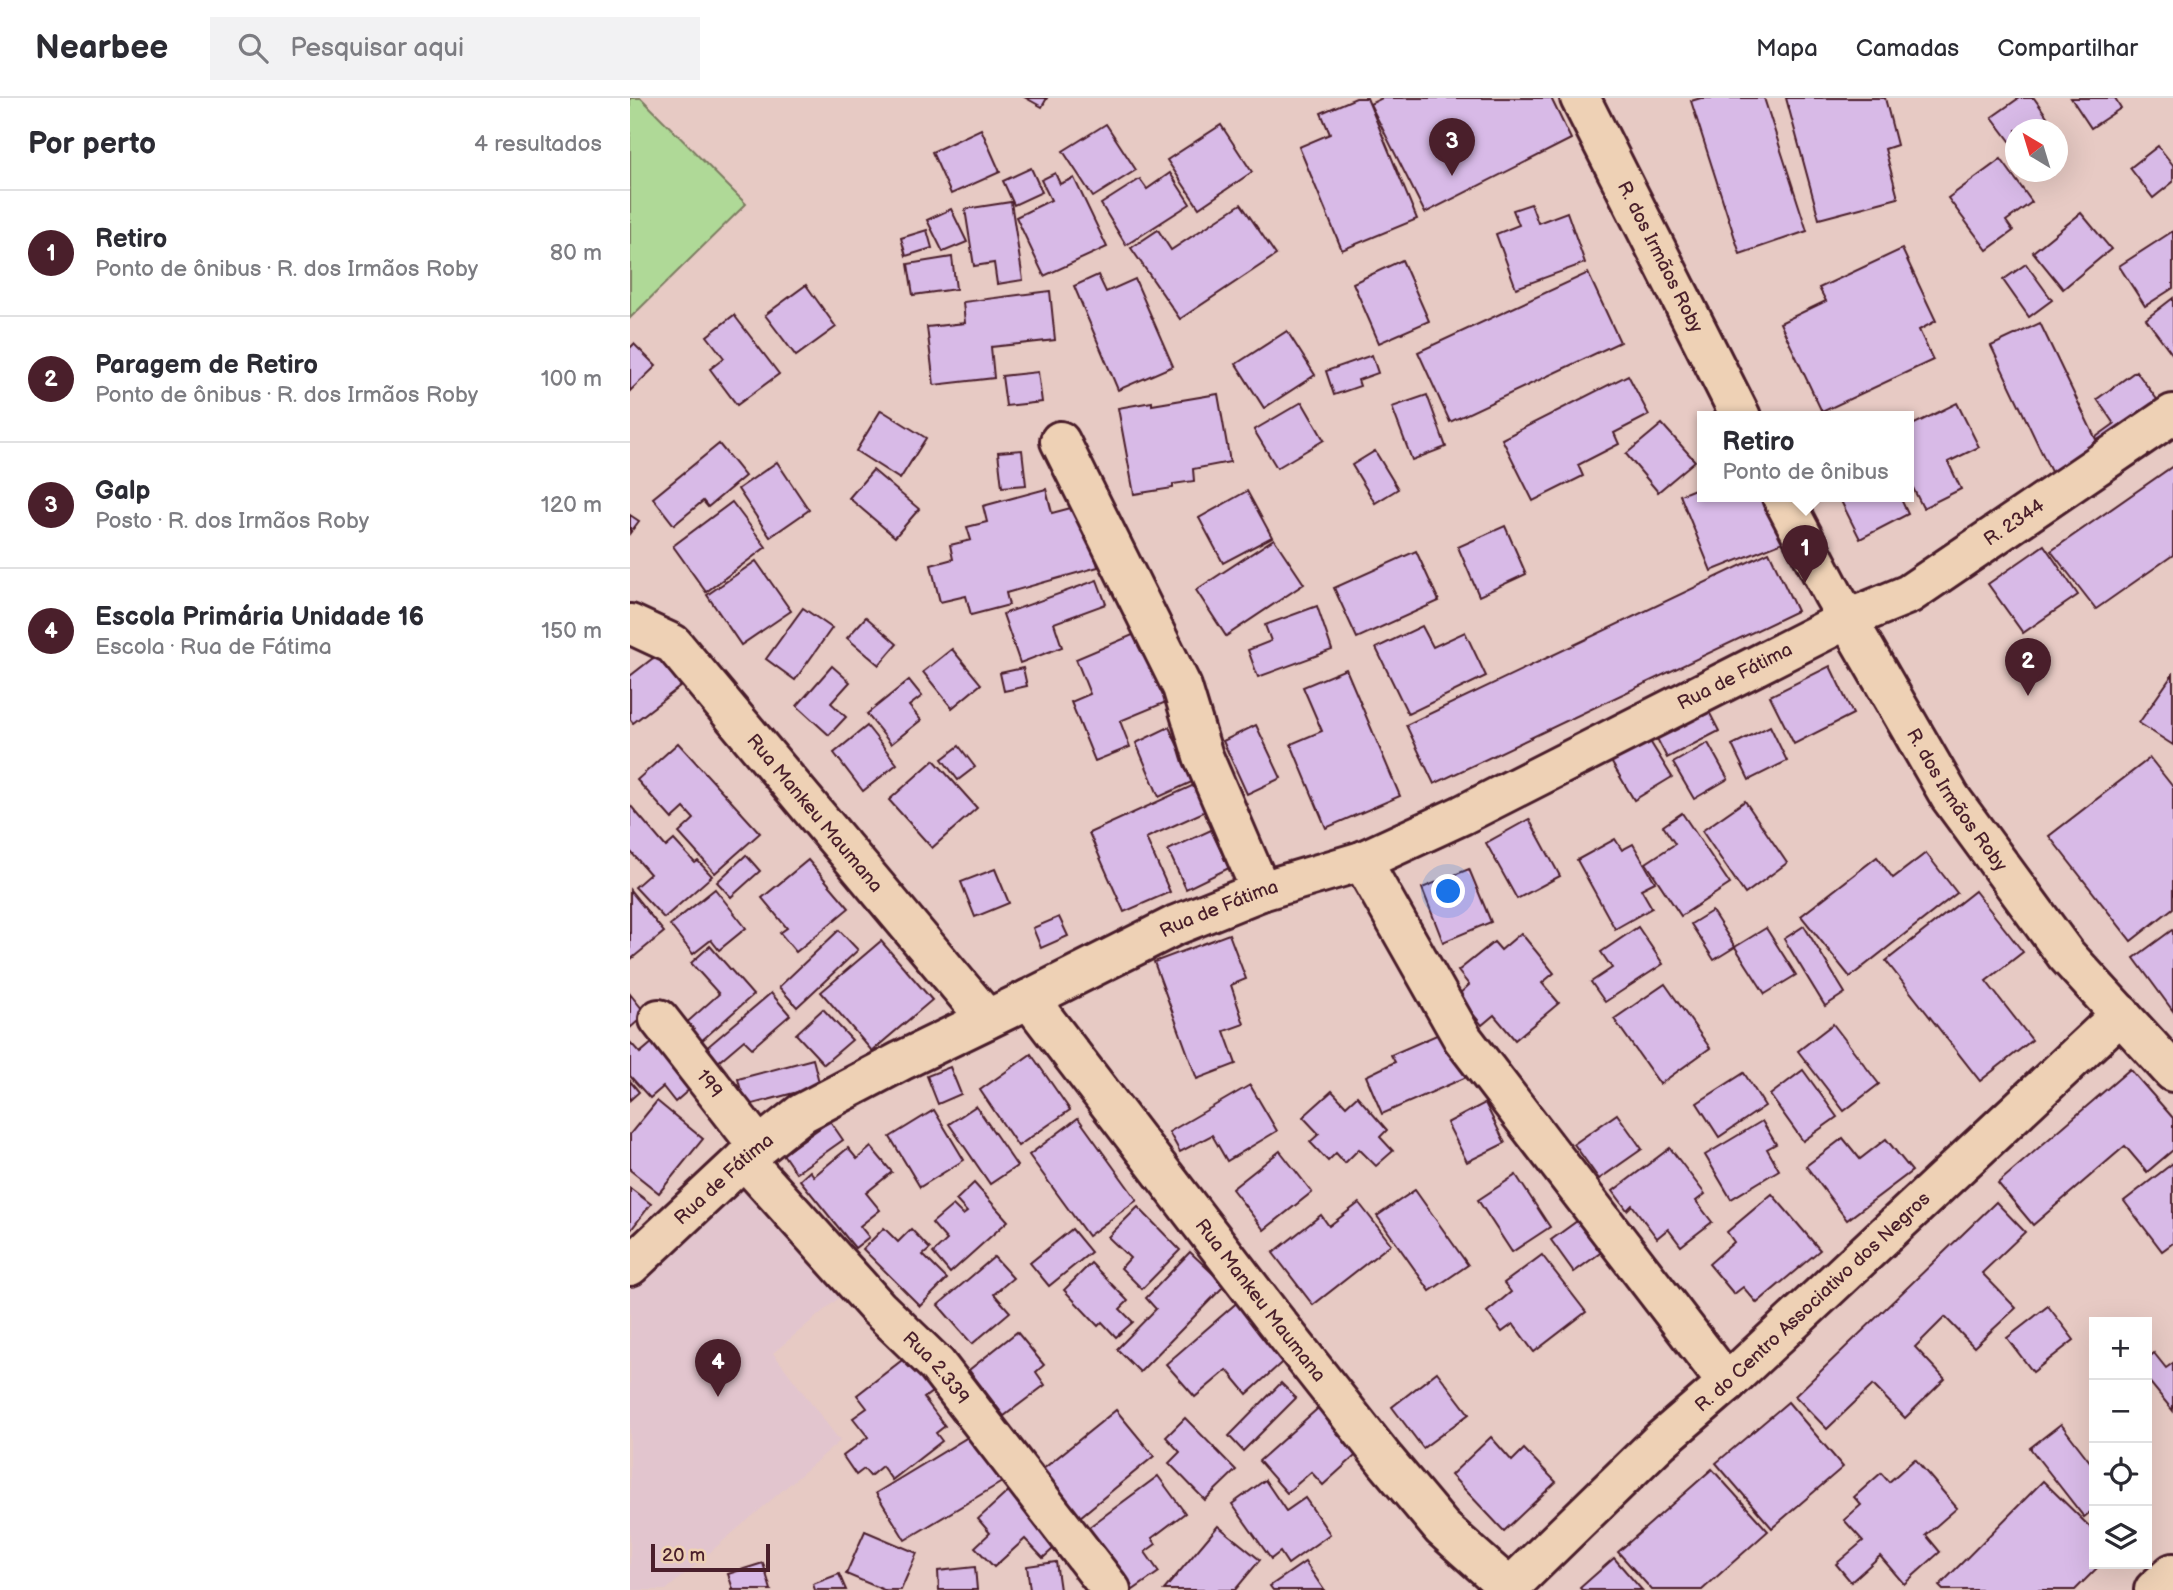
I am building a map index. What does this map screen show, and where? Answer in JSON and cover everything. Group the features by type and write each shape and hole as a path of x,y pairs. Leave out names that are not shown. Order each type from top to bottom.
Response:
{"street":[{"name":"R. dos Irmãos Roby","path":"1580,98 1738,411"},
{"name":"R. 2344","path":"1848,619 1909,594 2173,414"},
{"path":"1060,441 1182,687 1203,756 1261,891"},
{"name":"R. dos Irmãos Roby","path":"1785,502 1950,797 2066,954 2173,1072"},
{"name":"Rua de Fátima","path":"630,1266 751,1153 802,1113 1176,925 1261,891 1362,861 1462,815 1848,619"},
{"name":"Rua Mankeu Maumana","path":"630,624 673,645 987,1019"},
{"path":"1362,861 1463,1039 1727,1383"},
{"name":"Rua Mankeu Maumana","path":"1029,999 1385,1460 1442,1528 1507,1589"},
{"name":"R. do Centro Associativo dos Negros","path":"1507,1589 1660,1441 1727,1383 2120,1014"},
{"name":"199","path":"659,1019 751,1153"},
{"name":"Rua 2.339","path":"751,1153 878,1308 937,1365 1111,1590"},
{"path":"2154,1590 2173,1573"}],"shaded area":[{"path":"750,1180 846,1292 773,1353 840,1441 666,1590 630,1590 630,1289"}],"green space":[{"path":"630,98 641,98 746,204 630,318"}],"building":[{"path":"1026,98 1047,98 1042,107"},
{"path":"1356,98 1367,98 1417,219 1342,250 1299,147 1330,134 1321,113"},
{"path":"1382,98 1551,98 1571,139 1425,213 1370,104"},
{"path":"1701,98 1764,98 1807,231 1740,254 1691,101"},
{"path":"1786,98 1885,98 1897,145 1885,149 1898,198 1819,219"},
{"path":"2019,98 2034,98 2049,119 2005,119 2005,134 1992,117"},
{"path":"2071,98 2115,98 2121,108 2091,128"},
{"path":"1106,124 1136,170 1093,197 1063,151"},
{"path":"1221,125 1252,172 1199,208 1167,160"},
{"path":"981,129 1000,172 951,194 932,152"},
{"path":"2158,146 2173,165 2173,182 2153,198 2130,168"},
{"path":"2001,159 2005,165 2005,182 2018,182 2032,202 2006,221 2013,231 1987,250 1948,198"},
{"path":"1031,168 1042,192 1014,205 1003,181"},
{"path":"1055,173 1060,184 1074,178 1107,247 1044,276 1016,217 1051,200 1041,180"},
{"path":"1170,173 1190,204 1126,245 1101,204 1140,179 1147,189"},
{"path":"1011,202 1023,280 997,284 994,263 974,266 965,209"},
{"path":"1241,204 1276,255 1180,319 1131,248 1158,230 1171,250"},
{"path":"1531,204 1538,223 1567,212 1585,263 1516,288 1496,234 1519,225 1513,210"},
{"path":"951,209 967,242 943,252 927,220"},
{"path":"2081,213 2111,249 2063,289 2033,252"},
{"path":"927,230 932,248 906,256 901,238"},
{"path":"2173,231 2173,288 2145,306 2119,266"},
{"path":"1902,249 1936,321 1919,330 1933,360 1822,411 1780,323 1826,301 1819,288"},
{"path":"952,257 956,289 913,295 908,264"},
{"path":"1402,260 1429,321 1379,343 1353,283"},
{"path":"2026,264 2052,300 2029,317 2003,280"},
{"path":"1588,273 1620,342 1450,422 1418,352"},
{"path":"1098,275 1106,292 1135,279 1173,366 1118,390 1074,286"},
{"path":"806,285 836,327 796,356 765,315"},
{"path":"1050,291 1055,340 991,347 994,378 934,385 927,327 965,323 963,302"},
{"path":"2173,298 2173,355 2146,319"},
{"path":"734,315 779,374 737,405 710,369 724,358 707,336"},
{"path":"2040,323 2101,450 2052,474 1991,346"},
{"path":"1287,331 1315,375 1264,408 1236,364"},
{"path":"634,344 656,366 630,391 630,348"},
{"path":"1372,355 1378,373 1358,380 1360,386 1334,395 1326,371"},
{"path":"2136,371 2167,413 2108,456 2096,437 2114,424 2097,399"},
{"path":"1038,372 1042,402 1006,406 1002,376"},
{"path":"1628,375 1649,415 1614,433 1619,444 1578,465 1583,476 1533,501 1502,439"},
{"path":"1218,394 1230,462 1193,469 1194,481 1173,484 1173,488 1134,494 1118,408"},
{"path":"1427,395 1446,447 1412,460 1392,407"},
{"path":"1302,402 1324,440 1277,468 1254,430"},
{"path":"1957,403 1979,447 1948,462 1961,489 1923,508 1914,490 1914,424"},
{"path":"881,410 926,438 900,479 856,451"},
{"path":"1662,424 1695,461 1658,492 1626,454"},
{"path":"719,444 745,476 708,507 703,501 674,525 653,498"},
{"path":"1022,450 1026,485 1002,487 998,452"},
{"path":"1375,451 1398,489 1375,503 1352,465"},
{"path":"777,462 809,510 770,537 738,489"},
{"path":"2173,466 2173,555 2096,609 2051,551"},
{"path":"873,470 919,509 895,537 849,498"},
{"path":"1697,488 1697,502 1767,502 1783,542 1711,571 1680,495"},
{"path":"1046,489 1052,513 1082,505 1098,567 1006,593 1009,605 971,615 966,596 940,602 931,565 953,559 950,545 971,540 967,527 987,522 983,506"},
{"path":"1247,491 1272,537 1223,563 1199,518"},
{"path":"732,502 766,547 706,592 673,546"},
{"path":"1842,502 1902,502 1908,514 1860,539"},
{"path":"630,515 639,521 630,533"},
{"path":"1505,526 1526,574 1479,596 1458,547"},
{"path":"1274,539 1304,584 1226,636 1196,590"},
{"path":"2044,545 2078,595 2023,633 1988,584"},
{"path":"1416,551 1439,601 1357,638 1334,588"},
{"path":"1769,552 1797,611 1434,784 1406,725"},
{"path":"756,561 791,611 741,645 707,595"},
{"path":"1097,580 1106,604 1054,623 1062,647 1020,663 1003,614"},
{"path":"1317,606 1332,650 1258,677 1248,650 1271,641 1265,625"},
{"path":"803,608 832,628 795,680 766,659"},
{"path":"866,617 897,644 879,665 847,638"},
{"path":"1422,626 1433,647 1465,632 1486,676 1408,714 1376,648"},
{"path":"1142,631 1171,700 1120,721 1130,747 1095,761 1071,702 1090,694 1076,659"},
{"path":"952,649 981,684 952,708 923,672"},
{"path":"657,655 681,686 633,723 630,719 630,676"},
{"path":"832,666 850,682 831,703 846,717 829,735 797,706"},
{"path":"1830,666 1853,714 1794,744 1770,696"},
{"path":"1023,668 1027,686 1004,691 1000,673"},
{"path":"1346,669 1400,796 1326,828 1291,744 1322,731 1303,687"},
{"path":"2173,674 2173,745 2139,723"},
{"path":"909,680 922,696 909,706 921,720 891,744 867,714"},
{"path":"1701,696 1719,731 1667,758 1649,723"},
{"path":"1256,725 1281,778 1247,794 1223,741"},
{"path":"867,726 897,764 863,791 834,753"},
{"path":"1770,726 1787,761 1749,780 1732,745"},
{"path":"1169,727 1194,781 1159,797 1136,743"},
{"path":"1643,730 1672,777 1634,800 1606,753"},
{"path":"678,743 760,833 715,873 679,833 694,819 684,808 672,819 637,780"},
{"path":"1708,743 1728,779 1694,799 1673,763"},
{"path":"959,746 975,767 958,780 942,759"},
{"path":"2150,758 2173,787 2173,908 2131,941 2049,836"},
{"path":"934,760 977,808 932,848 889,800"},
{"path":"1194,785 1206,811 1146,838 1170,892 1124,912 1089,833"},
{"path":"1745,801 1787,863 1745,894 1702,831"},
{"path":"630,805 666,847 674,840 695,863 698,861 712,876 664,918 635,887 650,874 630,851"},
{"path":"1682,813 1730,884 1681,916 1646,863 1675,844 1663,826"},
{"path":"1529,819 1560,876 1517,899 1486,843"},
{"path":"1211,830 1229,868 1186,889 1168,850"},
{"path":"1615,839 1622,850 1633,844 1655,882 1641,889 1652,908 1615,929 1577,860"},
{"path":"1926,853 1957,893 1850,977 1801,916 1877,857 1893,878"},
{"path":"746,855 760,871 731,897 717,882"},
{"path":"808,860 849,908 796,952 780,933 787,928 762,898"},
{"path":"995,869 1009,903 975,917 961,882"},
{"path":"1469,869 1491,922 1443,942 1422,888"},
{"path":"715,889 746,928 719,950 711,940 693,954 670,925"},
{"path":"630,890 664,932 630,960"},
{"path":"1975,891 2023,952 1986,981 2032,1040 1980,1081 1886,961"},
{"path":"1712,911 1735,947 1714,960 1691,924"},
{"path":"1059,917 1068,936 1041,948 1033,928"},
{"path":"1804,926 1845,993 1825,1006 1784,939"},
{"path":"1638,927 1663,964 1605,1002 1591,982 1612,968 1601,952"},
{"path":"1766,928 1796,975 1765,994 1735,947"},
{"path":"839,930 858,950 797,1007 779,987"},
{"path":"2173,931 2173,1011 2134,958"},
{"path":"1521,933 1554,973 1542,983 1559,1003 1515,1040 1494,1015 1482,1025 1458,995 1469,985 1458,971 1494,942 1501,950"},
{"path":"1229,934 1246,979 1231,985 1244,1024 1224,1031 1236,1064 1197,1079 1154,962"},
{"path":"881,941 932,1000 872,1051 821,992"},
{"path":"710,946 753,995 700,1042 684,1025 719,994 691,963"},
{"path":"1665,984 1710,1048 1660,1084 1614,1019"},
{"path":"771,993 790,1015 752,1048 744,1040 717,1063 705,1049"},
{"path":"630,994 646,1014 630,1028"},
{"path":"823,1009 852,1040 824,1064 796,1034"},
{"path":"1833,1024 1879,1084 1844,1111 1798,1051"},
{"path":"1448,1030 1469,1076 1382,1114 1366,1076 1395,1062 1391,1055"},
{"path":"660,1036 691,1088 675,1102 663,1087 650,1098 630,1076 630,1042 640,1053"},
{"path":"1031,1054 1070,1110 1018,1146 980,1090"},
{"path":"813,1059 820,1086 745,1106 738,1079"},
{"path":"950,1067 961,1094 938,1104 927,1076"},
{"path":"2130,1069 2173,1118 2173,1150 2147,1172 2125,1146 2033,1225 1998,1183"},
{"path":"1803,1070 1837,1117 1803,1141 1770,1095"},
{"path":"1744,1073 1765,1106 1719,1137 1697,1103"},
{"path":"630,1081 639,1092 630,1100"},
{"path":"1250,1085 1277,1131 1227,1161 1212,1135 1180,1152 1169,1132"},
{"path":"1332,1091 1346,1106 1357,1096 1387,1130 1380,1137 1393,1151 1376,1166 1359,1149 1345,1163 1336,1153 1328,1161 1310,1142 1319,1134 1303,1117"},
{"path":"657,1101 703,1139 659,1193 630,1170 630,1134"},
{"path":"1485,1103 1505,1143 1467,1162 1447,1123"},
{"path":"976,1106 1017,1166 990,1184 949,1124"},
{"path":"934,1110 964,1160 920,1187 890,1137"},
{"path":"1617,1114 1642,1149 1599,1179 1574,1144"},
{"path":"1078,1118 1137,1200 1088,1236 1029,1155"},
{"path":"830,1121 843,1140 796,1173 783,1154"},
{"path":"1762,1121 1776,1144 1767,1149 1779,1170 1731,1199 1705,1155"},
{"path":"1843,1138 1860,1159 1886,1139 1912,1171 1847,1220 1806,1166"},
{"path":"871,1147 892,1172 866,1193 880,1210 860,1226 869,1237 855,1248 800,1180 810,1171 814,1176 848,1148 857,1159"},
{"path":"1670,1148 1705,1194 1696,1201 1712,1222 1681,1246 1668,1229 1657,1238 1632,1205 1627,1210 1613,1191"},
{"path":"1280,1151 1312,1192 1264,1230 1232,1189"},
{"path":"2173,1163 2173,1243 2162,1251 2124,1201"},
{"path":"1516,1175 1550,1227 1512,1252 1478,1200"},
{"path":"974,1183 1008,1221 950,1273 933,1253 947,1240 932,1223 953,1205 963,1215 967,1212 956,1200"},
{"path":"630,1188 651,1204 630,1231"},
{"path":"1415,1190 1468,1265 1430,1291 1377,1216"},
{"path":"1772,1194 1820,1250 1757,1303 1743,1287 1734,1294 1709,1264 1734,1242 1727,1232"},
{"path":"1996,1202 2025,1232 1982,1273 2016,1308 1974,1347 1945,1317 1915,1347 1945,1379 1905,1418 1873,1385 1827,1429 1795,1396"},
{"path":"1359,1203 1391,1244 1313,1305 1273,1253 1321,1215 1329,1226"},
{"path":"1138,1207 1180,1250 1142,1289 1121,1268 1130,1258 1108,1237"},
{"path":"1584,1216 1607,1248 1574,1272 1551,1240"},
{"path":"884,1228 898,1242 911,1229 930,1249 923,1255 947,1279 920,1306 863,1249"},
{"path":"1072,1229 1091,1252 1049,1286 1030,1263"},
{"path":"1190,1252 1225,1285 1140,1372 1117,1349 1156,1309 1146,1298"},
{"path":"1542,1255 1586,1312 1534,1352 1513,1324 1502,1332 1487,1312 1511,1292 1504,1283"},
{"path":"994,1257 1013,1278 994,1294 1010,1312 972,1344 938,1305"},
{"path":"1091,1263 1128,1301 1120,1309 1133,1322 1116,1337 1102,1322 1098,1326 1064,1290"},
{"path":"1240,1300 1289,1356 1247,1394 1227,1370 1195,1397 1166,1364"},
{"path":"2048,1306 2074,1340 2033,1372 2007,1338"},
{"path":"1017,1332 1044,1365 1036,1372 1045,1385 1004,1416 969,1370"},
{"path":"2154,1353 2166,1368 2173,1363 2173,1411 2152,1385"},
{"path":"910,1354 936,1389 924,1398 945,1426 936,1433 942,1441 892,1480 882,1466 870,1476 864,1469 856,1475 843,1456 868,1437 853,1418 867,1408 857,1395"},
{"path":"1437,1372 1469,1414 1423,1448 1392,1407"},
{"path":"1281,1383 1296,1398 1243,1451 1229,1436"},
{"path":"1325,1402 1365,1447 1323,1485 1311,1472 1287,1493 1259,1461"},
{"path":"1788,1402 1843,1467 1772,1528 1716,1463"},
{"path":"1116,1410 1154,1456 1080,1517 1042,1470"},
{"path":"1185,1418 1236,1470 1205,1500 1169,1463 1180,1452 1166,1437"},
{"path":"2061,1424 2089,1460 2089,1513 2084,1517 2030,1448"},
{"path":"973,1434 1002,1482 905,1540 876,1493"},
{"path":"1491,1437 1512,1461 1524,1449 1556,1482 1504,1531 1451,1475"},
{"path":"1915,1459 1957,1508 1926,1535 1940,1552 1904,1584 1880,1556 1851,1582 1836,1564 1863,1541 1844,1520 1861,1505 1854,1497 1881,1473 1889,1482"},
{"path":"1712,1469 1768,1531 1702,1590 1652,1590 1618,1552"},
{"path":"1158,1476 1185,1513 1152,1538 1156,1544 1145,1552 1159,1572 1133,1590 1081,1533"},
{"path":"1265,1480 1286,1511 1305,1498 1330,1534 1288,1564 1280,1552 1271,1559 1232,1504"},
{"path":"2043,1481 2089,1526 2089,1569 2096,1569 2075,1590 1943,1590 1939,1586"},
{"path":"1013,1487 1063,1540 1043,1558 1025,1539 994,1567 975,1547 990,1533 978,1519"},
{"path":"1218,1526 1260,1560 1235,1590 1164,1590"},
{"path":"865,1531 917,1553 901,1590 884,1590 846,1574"},
{"path":"1614,1558 1642,1590 1580,1588"},
{"path":"1056,1562 1060,1590 1030,1590 1027,1566"},
{"path":"1305,1562 1324,1590 1273,1590 1270,1586"},
{"path":"763,1563 771,1590 731,1590 733,1589 728,1574"},
{"path":"975,1567 977,1590 939,1590 938,1571"},
{"path":"839,1574 846,1590 815,1590 813,1584"}],"place":[{"name":"Galp","path":"1452,176"},
{"name":"Retiro","path":"1805,583"},
{"name":"Paragem de Retiro","path":"2028,696"},
{"name":"Escola Primária Unidade 16","path":"718,1397"}]}
